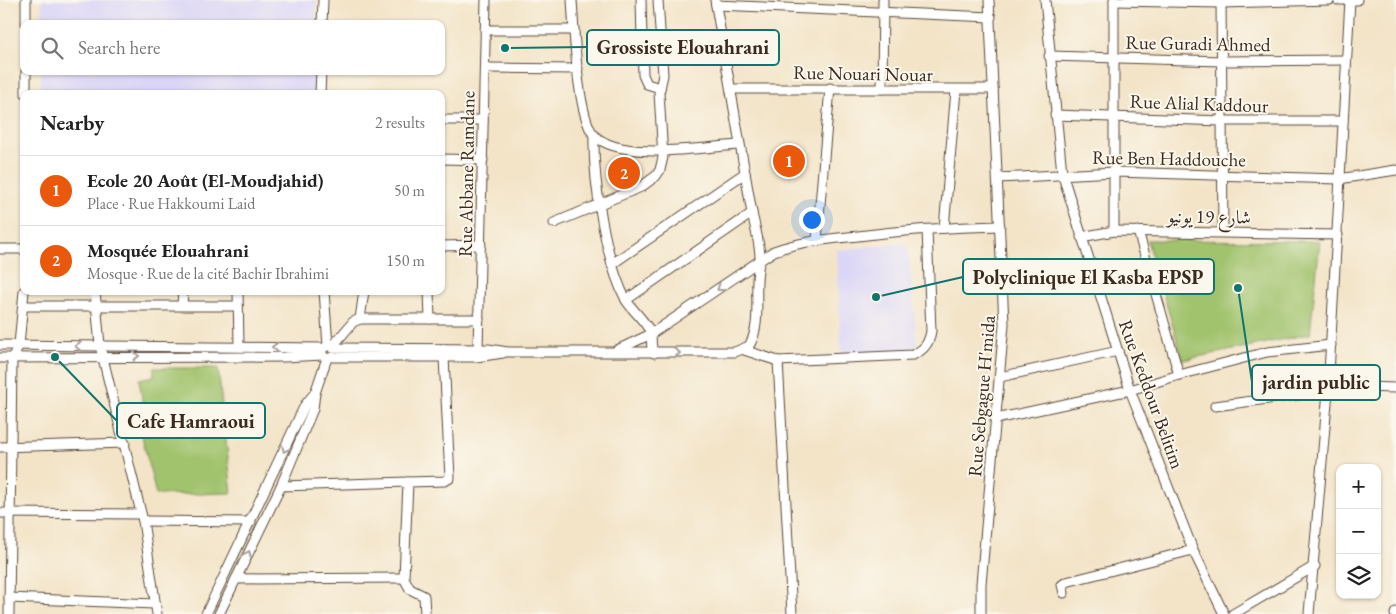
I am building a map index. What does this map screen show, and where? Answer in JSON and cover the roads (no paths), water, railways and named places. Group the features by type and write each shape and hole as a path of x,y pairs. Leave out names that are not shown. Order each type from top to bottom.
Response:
{"street":[{"path":"26,0 26,20"},
{"path":"322,20 323,0"},
{"name":"Rue Abbane Ramdane","path":"478,349 486,0"},
{"path":"572,0 584,113 594,135 600,205 612,264 626,300 651,334 651,345 654,353"},
{"path":"641,0 644,80 649,86 660,88"},
{"path":"554,223 641,188 656,176 662,163 660,88 663,75 658,0"},
{"path":"882,90 883,0"},
{"name":"Rue Sebgague H'mida","path":"980,614 1004,308 989,0"},
{"name":"Rue Keddour Belitim","path":"1045,0 1062,173 1130,390 1193,550 1224,614"},
{"path":"1114,231 1114,0 1330,0"},
{"path":"1309,614 1315,566 1328,388 1338,235 1339,179 1346,60 1353,0 1338,0"},
{"path":"1221,1 1224,174 1223,232"},
{"path":"404,353 478,349 508,352 654,353 735,352 744,350 749,346 754,336 760,260 716,2 990,17"},
{"path":"641,12 659,10"},
{"path":"485,30 574,30"},
{"name":"Rue Guradi Ahmed","path":"1049,56 1222,61 1346,60"},
{"path":"485,68 578,69"},
{"path":"26,75 26,90"},
{"path":"320,90 321,75"},
{"path":"817,240 830,88"},
{"name":"Rue Nouari Nouar","path":"732,89 993,89"},
{"path":"944,228 956,90"},
{"name":"Rue Alial Kaddour","path":"1055,115 1222,121 1343,121"},
{"path":"445,120 484,120"},
{"path":"594,135 616,147 635,150 662,151 739,145"},
{"path":"445,159 482,160"},
{"name":"Rue Ben Haddouche","path":"998,178 1062,173 1115,172 1339,179 1396,170"},
{"path":"612,264 745,173"},
{"path":"626,300 752,213"},
{"path":"611,352 651,334 760,260 784,248 817,240 944,228 1000,226"},
{"path":"744,350 778,361 913,355 927,346 931,331 927,230"},
{"name":"شارع 19 يونيو","path":"1081,237 1114,231 1338,235"},
{"path":"1138,231 1179,375"},
{"path":"445,246 481,244"},
{"path":"0,249 20,249"},
{"path":"9,614 12,358 19,345 24,295"},
{"path":"95,295 100,346 142,518 157,614"},
{"path":"182,305 183,295"},
{"path":"238,295 239,346"},
{"path":"219,614 280,486 313,409 315,393 328,351 324,295"},
{"path":"360,319 363,295"},
{"path":"429,295 430,319"},
{"path":"24,306 238,306"},
{"path":"0,358 103,356 284,357 328,351 352,322 360,319 479,319"},
{"path":"0,345 239,346 404,353 444,357 484,357 508,352"},
{"path":"996,419 1130,390 1267,352 1331,345"},
{"path":"1000,377 1118,351"},
{"path":"280,486 445,481 450,478 444,357"},
{"path":"778,361 792,614"},
{"path":"1216,406 1328,388 1396,388"},
{"path":"206,614 306,405 315,393"},
{"path":"0,447 125,443"},
{"path":"408,482 404,578 410,589 424,596 425,614"},
{"path":"0,513 251,522"},
{"path":"1064,593 1062,585 1066,582 1193,550"},
{"path":"1233,614 1315,566"},
{"path":"236,579 404,578"},
{"path":"10,598 155,604"}],"place":[{"name":"Grossiste Elouahrani","path":"505,48"},
{"name":"Ecole 20 Août (El-Moudjahid)","path":"789,161"},
{"name":"Mosquée Elouahrani","path":"624,173"},
{"name":"jardin public","path":"1238,288"},
{"name":"Polyclinique El Kasba EPSP","path":"876,297"},
{"name":"Cafe Hamraoui","path":"55,357"}]}
